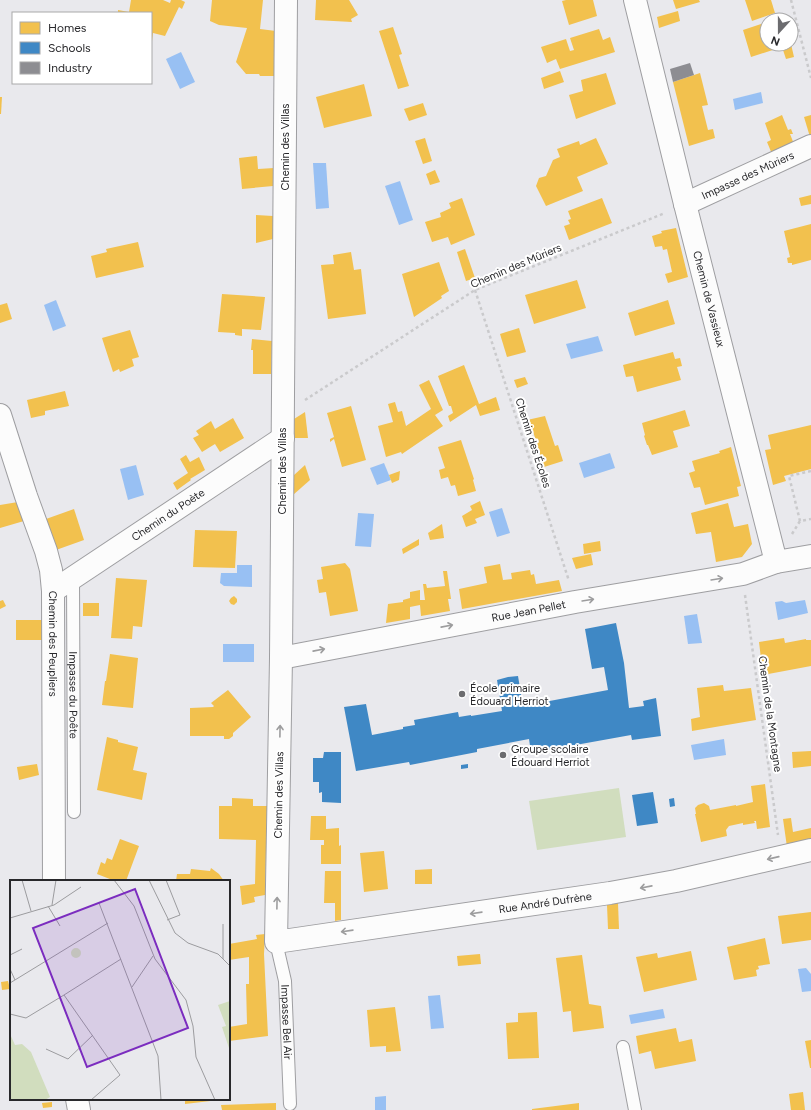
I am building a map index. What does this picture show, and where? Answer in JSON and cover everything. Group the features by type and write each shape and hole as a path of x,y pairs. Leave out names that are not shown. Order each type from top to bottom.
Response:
{"street":[{"name":"Chemin des Villas","path":"276,942 281,658 286,0"},
{"name":"Chemin de Vassieux","path":"635,0 776,562"},
{"name":"Impasse des Mûriers","path":"685,204 811,146"},
{"name":"Chemin des Peupliers","path":"0,415 26,496 46,551 53,591 54,880"},
{"name":"Chemin du Poète","path":"53,591 283,438"},
{"path":"776,562 811,556"},
{"name":"Rue Jean Pellet","path":"281,658 575,602 743,574 776,562"},
{"name":"Rue André Dufrène","path":"276,942 610,893 676,881 811,850"},
{"path":"77,1100 79,1110"}],"lane":[{"name":"Impasse du Poête","path":"72,578 74,812"},
{"name":"Impasse Bel Air","path":"276,942 284,981 290,1104"},
{"path":"623,1047 635,1110"}],"path":[{"path":"791,0 811,78"},
{"name":"Chemin des Mûriers","path":"283,414 475,290 685,204"},
{"name":"Chemin des Écoles","path":"475,290 575,602"},
{"path":"792,534 800,521 789,476 811,471"},
{"path":"800,521 811,519"},
{"name":"Chemin de la Montagne","path":"743,574 781,857"}],"green space":[{"path":"619,788 626,837 537,850 529,801"}],"water":[{"path":"181,52 195,82 180,89 166,59"},
{"path":"761,92 763,103 735,110 733,99"},
{"path":"313,163 326,163 329,208 316,209"},
{"path":"400,181 413,220 399,225 385,186"},
{"path":"56,300 66,326 53,331 44,305"},
{"path":"598,336 603,351 571,359 566,344"},
{"path":"610,453 615,468 584,478 579,463"},
{"path":"384,463 391,480 377,485 370,468"},
{"path":"136,465 144,495 128,500 120,469"},
{"path":"502,508 510,533 497,537 489,512"},
{"path":"358,513 374,514 371,547 355,546"},
{"path":"237,565 252,565 252,587 224,586 220,583 221,573 237,573"},
{"path":"805,600 808,613 778,620 775,602 782,601 786,603"},
{"path":"697,614 702,643 688,644 684,616"},
{"path":"223,644 254,644 254,662 223,662"},
{"path":"724,739 726,755 694,760 691,745"},
{"path":"806,968 811,974 811,991 802,992 798,969"},
{"path":"440,995 444,1028 431,1029 428,996"},
{"path":"663,1009 665,1018 631,1024 629,1015"},
{"path":"386,1096 386,1110 375,1110 375,1097"}],"building: Homes":[{"path":"131,0 163,0 170,3 171,0 181,0 185,2 182,9 179,7 165,36 153,33 152,41 152,12 129,12"},
{"path":"212,0 263,0 260,29 276,31 275,76 246,74 236,62 247,28 219,25 210,21"},
{"path":"316,0 349,0 358,15 351,19 352,22 315,20"},
{"path":"593,0 597,16 569,25 562,1"},
{"path":"673,0 699,0 700,2 676,9"},
{"path":"745,0 771,0 775,12 759,12 759,19 752,21"},
{"path":"118,10 129,12 118,12"},
{"path":"678,11 680,21 659,28 657,17"},
{"path":"759,25 759,52 767,52 751,57 743,30"},
{"path":"393,27 402,54 399,55 409,86 398,89 379,31"},
{"path":"599,29 603,40 610,37 615,52 560,69 556,59 547,63 541,47 566,39 570,51 574,50 570,38"},
{"path":"784,52 793,52 794,57 786,59"},
{"path":"560,71 564,82 544,89 541,78"},
{"path":"606,73 616,104 576,119 569,95 583,91 581,80"},
{"path":"700,73 708,105 702,106 708,130 713,129 715,138 689,146 673,82"},
{"path":"364,84 372,116 324,128 316,97"},
{"path":"0,97 2,97 1,114 0,114"},
{"path":"423,103 427,115 409,121 404,109"},
{"path":"782,115 788,130 791,129 793,134 790,134 794,144 772,154 767,142 771,140 765,123"},
{"path":"811,115 811,137 810,137 804,117"},
{"path":"425,138 432,161 423,164 415,141"},
{"path":"596,138 608,164 577,177 583,191 546,206 536,186 539,178 546,176 553,160 560,157 557,149 579,141 580,145"},
{"path":"257,156 258,169 274,168 273,186 242,189 239,158"},
{"path":"435,170 440,182 430,185 426,174"},
{"path":"811,195 811,204 801,206 799,198"},
{"path":"462,198 475,235 451,245 448,237 432,242 425,222 441,217 440,213 451,208 449,203"},
{"path":"602,198 612,223 569,240 564,226 570,224 568,220 571,219 568,211"},
{"path":"256,215 273,216 273,239 256,243"},
{"path":"811,224 811,260 792,265 792,263 788,263 787,258 790,257 784,231"},
{"path":"676,228 688,277 668,283 665,274 672,272 667,249 663,250 662,246 655,247 652,236 662,233 661,231"},
{"path":"138,242 144,267 96,278 91,256 107,252 106,249"},
{"path":"465,249 475,278 466,281 457,252"},
{"path":"351,252 354,270 361,269 366,314 328,319 321,265 334,264 333,255"},
{"path":"439,262 449,291 441,296 442,298 414,317 402,274"},
{"path":"577,280 586,308 534,324 525,295"},
{"path":"222,294 265,297 261,330 242,329 242,336 235,335 235,333 218,332"},
{"path":"668,300 675,324 635,336 628,313"},
{"path":"7,303 12,319 0,323 0,305"},
{"path":"519,328 526,352 507,357 500,334"},
{"path":"130,330 139,357 132,359 134,366 120,372 119,369 113,372 102,338"},
{"path":"252,339 272,341 271,374 253,374 253,350 251,350"},
{"path":"673,352 675,359 680,358 682,366 677,367 681,380 637,392 633,376 626,377 623,365"},
{"path":"464,365 479,404 496,397 500,410 480,416 476,405 450,422 448,416 453,413 438,376"},
{"path":"525,377 528,384 517,388 514,380"},
{"path":"429,380 443,410 435,415 443,426 402,454 401,452 386,457 378,426 393,422 388,404 395,402 398,412 402,411 406,426 431,409 419,385"},
{"path":"65,391 69,406 45,411 45,415 31,418 27,400"},
{"path":"351,406 366,460 342,467 334,439 330,442 330,439 334,437 327,413"},
{"path":"685,410 690,426 673,431 678,447 652,455 644,436 642,423"},
{"path":"305,412 308,438 294,438 294,419"},
{"path":"545,416 555,446 558,445 563,461 544,467 532,428 530,428 527,420"},
{"path":"233,418 244,438 220,452 215,444 202,452 193,438 199,435 196,431 211,421 215,429"},
{"path":"811,425 811,469 784,476 786,481 773,485 765,450 771,449 768,435"},
{"path":"461,440 474,479 476,491 458,496 455,485 451,486 448,477 441,479 439,470 445,468 438,447"},
{"path":"731,447 741,486 737,487 739,496 705,505 700,487 694,488 689,473 695,471 692,461 720,453 719,451"},
{"path":"186,455 190,462 199,457 205,470 190,479 191,480 177,490 173,483 188,473 180,459"},
{"path":"305,465 310,480 293,495 293,476"},
{"path":"400,471 399,480 392,483 389,475"},
{"path":"480,501 485,515 475,519 477,523 466,527 462,516 472,510 470,506"},
{"path":"18,502 24,521 0,528 0,505"},
{"path":"728,503 734,527 748,524 752,544 742,557 716,562 711,532 696,534 691,513"},
{"path":"74,509 84,540 56,550 46,519"},
{"path":"442,524 444,538 430,540 428,533"},
{"path":"195,530 237,531 235,568 193,567"},
{"path":"419,539 419,545 403,554 402,549"},
{"path":"600,541 601,551 584,554 583,544"},
{"path":"591,554 593,565 576,569 572,558"},
{"path":"345,563 350,569 358,611 330,616 326,592 319,593 317,580 323,579 321,567"},
{"path":"500,564 503,580 512,579 511,573 530,570 531,575 534,574 536,584 559,580 562,591 462,609 459,589 487,583 484,567"},
{"path":"443,571 447,571 451,599 448,599 450,611 421,616 420,605 410,607 410,619 386,623 388,604 403,602 403,600 410,598 410,592 420,590 420,600 425,600 423,584 426,584 427,588 445,586"},
{"path":"116,578 147,580 142,627 133,626 132,639 111,638"},
{"path":"234,596 237,599 237,602 234,605 229,601"},
{"path":"3,600 6,606 0,609 0,601"},
{"path":"83,603 99,603 99,616 83,616"},
{"path":"16,620 43,620 43,640 16,640"},
{"path":"784,638 785,643 806,639 811,640 811,666 763,675 759,642"},
{"path":"110,654 138,658 133,708 102,705"},
{"path":"723,685 724,691 751,688 756,720 692,731 691,719 700,717 697,688"},
{"path":"228,690 251,717 233,733 233,736 229,739 224,739 224,736 190,736 190,708 213,707 214,706 211,703"},
{"path":"107,737 118,740 118,742 138,747 133,770 147,773 142,800 97,790"},
{"path":"811,751 811,766 793,768 792,752"},
{"path":"37,764 39,775 19,780 17,767"},
{"path":"765,784 770,827 757,829 756,821 754,821 755,823 743,825 743,823 729,826 726,830 727,836 701,842 695,814 695,808 698,805 704,803 709,806 710,810 753,802 751,786"},
{"path":"232,798 253,799 253,806 267,806 265,895 254,897 255,902 242,905 240,886 255,884 256,840 219,839 219,806 232,806"},
{"path":"311,816 326,816 326,829 339,828 341,864 321,864 321,845 324,845 324,840 310,840"},
{"path":"791,818 793,832 811,828 811,841 787,847 783,819"},
{"path":"120,839 139,846 126,880 112,880 97,874 101,862 105,864 107,858 112,860"},
{"path":"384,851 388,889 364,892 360,853"},
{"path":"211,868 219,874 223,880 176,880 177,874 190,874 191,869 210,871"},
{"path":"432,869 432,884 415,884 415,870"},
{"path":"325,871 341,871 341,920 335,921 335,903 324,903"},
{"path":"618,903 619,929 608,929 607,905"},
{"path":"811,912 811,940 782,944 778,916"},
{"path":"265,934 264,954 268,1036 230,1041 230,1027 247,1024 246,984 249,984 249,957 230,960 230,944 257,939 256,935"},
{"path":"765,938 770,964 758,966 759,969 756,970 757,976 734,980 727,947"},
{"path":"691,951 697,980 644,992 636,957 657,953 658,958"},
{"path":"480,954 481,964 458,966 457,956"},
{"path":"582,955 589,1004 601,1006 604,1028 573,1032 571,1011 563,1012 556,958"},
{"path":"8,981 10,989 2,990 1,982"},
{"path":"395,1007 401,1051 386,1052 386,1046 370,1047 367,1010"},
{"path":"537,1012 539,1058 508,1059 506,1023 518,1022 518,1013"},
{"path":"676,1028 679,1042 692,1039 696,1061 655,1069 651,1051 639,1054 636,1036"},
{"path":"811,1040 811,1068 810,1068 805,1041"},
{"path":"803,1092 805,1110 791,1110 789,1094"},
{"path":"185,1100 219,1100 185,1104"},
{"path":"52,1102 52,1107 43,1108 42,1103"},
{"path":"276,1103 276,1110 222,1110 221,1105"},
{"path":"579,1103 579,1110 532,1110 532,1109"}],"building: Schools":[{"path":"616,623 624,663 629,708 644,706 643,701 656,698 661,736 632,740 631,735 531,753 529,739 477,749 477,752 410,765 409,762 356,771 344,707 366,704 372,735 415,725 414,720 458,712 459,717 502,711 497,680 508,677 518,676 523,706 608,690 604,667 592,669 585,629"},
{"path":"324,752 341,752 341,803 322,802 322,792 319,793 319,782 313,782 313,758 323,758"},
{"path":"468,764 468,768 461,769 461,765"},
{"path":"653,792 658,823 637,826 632,795"},
{"path":"674,798 675,806 670,807 669,799"}],"building: Industry":[{"path":"690,63 694,75 673,82 670,69"}],"place":[{"name":"École primaire Édouard Herriot","path":"462,694"},
{"name":"Groupe scolaire Édouard Herriot","path":"503,755"}]}
